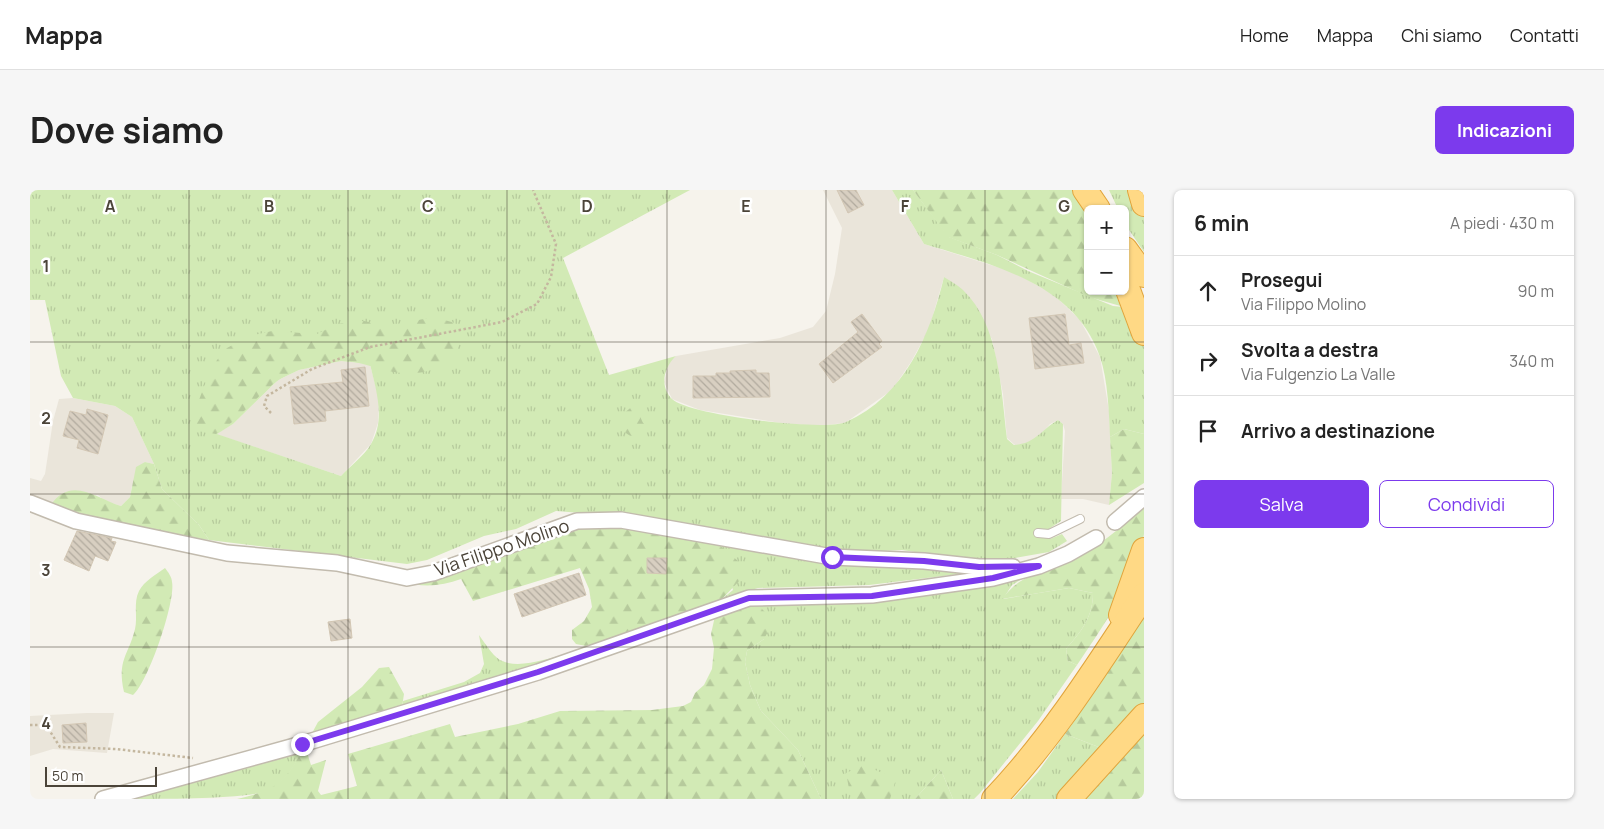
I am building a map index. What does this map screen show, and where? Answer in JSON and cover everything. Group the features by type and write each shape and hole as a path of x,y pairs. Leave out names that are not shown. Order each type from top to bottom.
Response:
{"highway":[{"path":"1078,190 1086,205"},
{"path":"1085,190 1095,205"},
{"path":"1140,190 1144,204"},
{"path":"1126,250 1144,275"},
{"path":"1129,293 1144,333"},
{"path":"1118,635 1123,607 1144,550"},
{"path":"994,799 1081,690 1144,595"},
{"path":"1069,799 1144,716"}],"street":[{"path":"1115,522 1144,497"},
{"name":"Via Filippo Molino","path":"30,503 76,521 227,553 337,563 407,578 433,573 577,522 621,520 832,557 924,561 979,567 1039,566"},
{"path":"104,799 538,672 749,598 872,596 993,578 1039,566 1068,554 1096,538"}],"lane":[{"path":"1038,533 1048,534 1080,519"}],"path":[{"path":"271,413 264,406 267,396 312,369 370,347 502,322 537,304 551,277 556,244 533,190"},
{"path":"30,725 46,725 60,747 116,749 201,758 217,767"}],"shaded area":[{"path":"823,190 892,190 924,244 1013,272 1053,294 1080,320 1100,357 1109,411 1112,473 1109,505 1083,499 1061,499 1065,431 1063,424 1058,420 1050,424 1038,438 1024,444 1015,445 1007,438 1003,394 992,339 944,277 929,329 911,362 892,390 845,423 815,426 781,423 700,410 672,399 664,382 669,362 676,356 780,338 813,327 826,311 835,274 842,228"},
{"path":"341,361 370,364 379,400 378,423 371,444 341,476 216,434 233,424 278,380 299,370"},
{"path":"73,398 115,406 132,417 154,464 145,462 132,486 130,497 121,506 105,501 98,495 50,506 30,494 30,478 41,481 45,474 53,421 59,399"},
{"path":"114,713 107,753 53,749 30,756 30,716"}],"green space":[{"path":"30,190 690,190 563,258 609,375 676,356 668,366 664,383 672,399 683,405 703,411 757,420 812,425 833,425 846,422 867,411 884,397 912,362 931,320 944,277 963,290 975,304 985,321 997,360 1007,439 1014,445 1021,444 1033,439 1058,420 1063,424 1061,521 1047,530 1050,539 1062,534 1067,541 1049,552 1009,559 966,560 902,550 862,552 794,548 606,515 556,511 516,529 484,536 427,560 407,564 209,540 199,525 162,489 154,464 132,417 115,406 73,398 61,376 45,300 30,300","holes":["341,361 370,364 379,415 376,434 365,453 341,476 217,434 233,424 278,380 299,370"]},
{"path":"892,190 913,190 949,237 997,255 1028,271 1113,306 1123,307 1128,295 1144,346 1144,434 1124,429 1110,437 1109,407 1103,366 1088,332 1071,311 1051,294 1027,280 1002,269 924,244"},
{"path":"913,190 1075,190 1084,207 1084,295 997,255 948,237"},
{"path":"1109,190 1135,190 1144,216 1144,252 1129,230 1129,205 1116,205"},
{"path":"1085,295 1125,295 1124,307"},
{"path":"434,317 455,323 458,344 455,359 441,367 426,372 402,373 349,361 326,363 300,369 277,381 237,418 216,434 198,431 192,418 209,374 217,360 227,348 249,336 272,331 317,334 337,324 364,321 387,326"},
{"path":"634,405 647,427 646,435 632,436 621,428 623,414"},
{"path":"1124,429 1144,434 1144,483 1109,505 1112,473 1110,437"},
{"path":"145,462 154,464 162,489 199,525 209,540 129,527 50,506 58,497 66,492 75,490 93,494 121,506 130,497 136,467"},
{"path":"1144,506 1144,534 1141,550 1127,585 1077,665 1068,661 1066,649 1085,624 1091,609 1093,593 1069,588 1002,599 1017,583 1033,575 1060,566 1090,550"},
{"path":"581,525 621,525 717,543 738,561 742,573 740,580 722,599 586,646 576,644 572,639 572,630 584,621 592,607 589,589 580,568 473,601 461,579 431,586 416,585 402,580"},
{"path":"717,543 992,570 869,585 758,588 722,599 733,590"},
{"path":"165,568 172,580 170,606 153,659 146,675 133,695 124,692 122,672 124,659 135,629 137,596 144,584"},
{"path":"1022,579 1012,585 1003,599 1069,588 1093,593 1091,609 1085,624 1066,649 1068,661 1077,665 1038,721 980,793 974,799 953,799 941,770 915,799 821,799 798,750 761,711 750,685 745,662 747,651 764,639 755,602 970,587"},
{"path":"755,602 768,615 771,626 764,639 747,651 745,662 750,685 761,711 798,750 821,799 237,799 262,792 279,783 305,746 311,765 326,760 318,791 321,795 357,786 348,754 450,724 455,737 518,724 560,711 652,710 683,706 691,702 695,693 704,685 712,669 714,648 711,634 715,616"},
{"path":"1144,613 1144,705 1109,751 1065,734 1099,686"},
{"path":"479,635 494,655 508,663 524,664 567,654 552,662 402,707 403,701 464,682 480,673 484,664"},
{"path":"389,667 404,694 402,707 311,735 318,722 362,687 379,668"},
{"path":"1144,726 1144,799 1081,799"},
{"path":"1065,734 1109,751 1058,799 1013,799 1038,772"},
{"path":"305,746 294,766 279,784 266,792 182,799 133,799"},
{"path":"864,765 896,779 890,799 851,799 846,773"},
{"path":"941,770 953,799 915,799"}],"building":[{"path":"837,190 856,190 864,205 848,213"},
{"path":"862,314 882,341 879,344 882,347 833,383 819,364 858,332 851,322"},
{"path":"1065,314 1069,345 1081,343 1084,363 1035,369 1029,318"},
{"path":"365,367 369,406 325,411 326,421 294,424 290,387 343,382 341,370"},
{"path":"756,370 756,373 769,373 770,397 693,398 693,376 716,376 716,373"},
{"path":"87,409 108,415 98,454 77,448 79,440 63,436 70,411 86,415"},
{"path":"77,531 112,538 111,541 116,542 108,561 95,556 89,571 64,560"},
{"path":"647,558 667,558 666,574 647,573"},
{"path":"579,573 586,595 522,617 514,594"},
{"path":"350,619 352,638 331,641 328,622"},
{"path":"86,723 87,742 63,743 62,725"}],"route":[{"path":"302,744 538,672 749,598 872,596 993,578 1039,566 998,568 924,561 832,557"}]}
